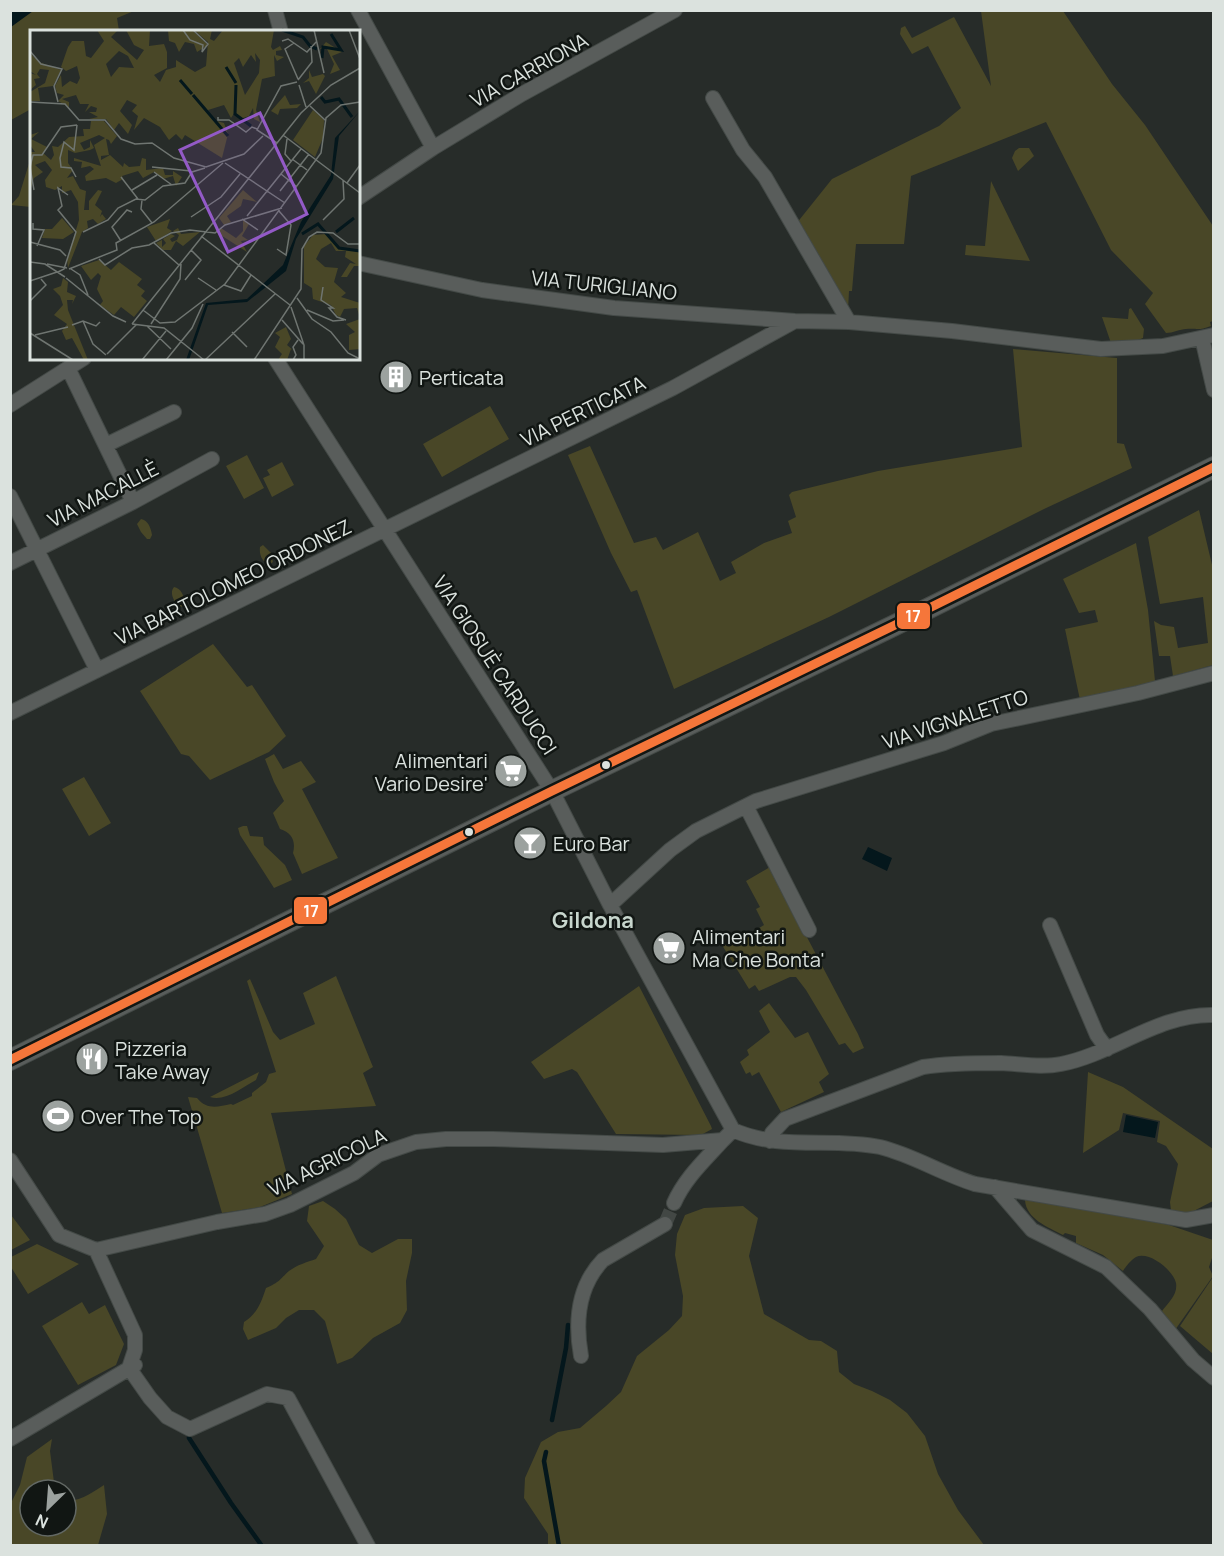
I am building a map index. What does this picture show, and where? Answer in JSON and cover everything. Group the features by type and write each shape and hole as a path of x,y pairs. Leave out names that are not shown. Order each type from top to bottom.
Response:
{"main road":[{"path":"10,1060 552,791 1214,467"}],"street":[{"path":"274,10 280,30"},
{"path":"358,10 433,148"},
{"name":"VIA CARRIONA","path":"360,197 433,148 522,94 675,10"},
{"path":"713,98 743,150 765,177 849,322"},
{"name":"VIA TURIGLIANO","path":"360,262 482,290 614,308 795,321 849,322 952,331 1101,349 1162,346 1208,336 1214,390"},
{"name":"VIA PERTICATA","path":"385,530 673,388 795,321"},
{"path":"10,405 81,360"},
{"name":"VIA GIOSUÈ CARDUCCI","path":"276,360 552,791 610,905 733,1130"},
{"path":"68,368 133,502"},
{"path":"106,446 174,412"},
{"name":"VIA MACALLÈ","path":"10,563 133,502 212,459"},
{"path":"10,496 97,670"},
{"name":"VIA BARTOLOMEO ORDONEZ","path":"10,712 385,530"},
{"name":"VIA VIGNALETTO","path":"610,905 670,850 696,831 746,806 803,785 828,780 944,743 991,724 1138,693 1214,673"},
{"path":"746,806 809,930"},
{"path":"1050,925 1098,1035 1107,1049"},
{"path":"770,1141 772,1133 785,1119 923,1067 999,1063 1058,1065 1080,1060 1167,1023 1185,1018 1214,1015"},
{"path":"674,1203 679,1190 688,1178 733,1130 752,1139 864,1145 881,1148 900,1153 954,1178 975,1184 1186,1220 1214,1215"},
{"name":"VIA AGRICOLA","path":"96,1250 217,1222 265,1214 290,1205 354,1173 378,1155 416,1142 446,1139 493,1139 663,1145 723,1140"},
{"path":"10,1160 59,1235 96,1250 135,1335 135,1350 138,1359 136,1364 10,1438"},
{"path":"995,1187 1032,1230 1106,1267 1150,1309 1193,1360 1214,1378"},
{"path":"1198,1219 1214,1225"},
{"path":"581,1356 577,1333 581,1299 596,1267 603,1260 665,1224"},
{"path":"129,1368 167,1417 190,1430 267,1394 288,1398 368,1545"}],"shaded area":[{"path":"11,10 33,10 33,11 11,27"},
{"path":"33,11 134,11 117,18 119,30 30,30 30,110 11,120 10,27"},
{"path":"981,11 1063,11 1112,84 1145,125 1213,226 1213,321 1210,322 1211,326 1166,333 1145,304 1153,293 1111,250 1046,122 911,176 904,244 856,244 848,311 796,224 832,179 939,126 961,108 928,46 912,54 900,34 901,28 905,26 912,38 954,17 991,86"},
{"path":"1019,148 1029,148 1034,156 1018,171 1012,158"},
{"path":"30,160 30,207 11,205 19,196"},
{"path":"991,181 1030,261 965,255 966,245 985,246"},
{"path":"1131,308 1144,329 1143,338 1111,343 1102,317 1128,319"},
{"path":"1013,349 1117,358 1117,443 1124,444 1132,468 1044,509 829,617 674,689 637,590 631,592 611,553 568,455 590,446 634,543 656,537 663,550 698,532 720,581 736,573 731,562 764,543 792,533 788,521 796,517 789,495 792,492 878,471 1022,447"},
{"path":"490,406 509,439 442,477 423,444"},
{"path":"247,455 264,488 244,499 226,466"},
{"path":"282,462 294,485 272,497 263,478 270,475 267,470"},
{"path":"1199,510 1213,569 1213,665 1173,676 1170,656 1159,656 1154,621 1161,625 1174,627 1178,648 1208,643 1203,597 1160,604 1148,537"},
{"path":"141,519 146,521 150,527 152,535 150,539 147,539 137,524"},
{"path":"1136,543 1148,610 1155,681 1080,700 1065,629 1098,622 1095,610 1079,613 1063,579"},
{"path":"263,545 271,553 273,562 270,564 263,560 261,555 260,547"},
{"path":"174,587 179,589 183,595 185,602 183,607 178,606 174,599 172,592"},
{"path":"213,644 247,687 252,685 286,736 269,752 210,780 189,756 181,754 140,691"},
{"path":"274,754 283,769 301,761 316,782 302,789 338,858 302,874 293,853 292,838 280,829 273,813 284,801 265,759"},
{"path":"84,777 111,823 89,836 62,789"},
{"path":"247,826 250,836 263,837 264,845 285,865 292,880 274,888 240,835 238,828"},
{"path":"868,847 892,858 887,871 862,859"},
{"path":"770,867 864,1048 853,1053 845,1043 839,1045 796,977 790,977 759,991 755,985 749,989 722,945 733,944 764,925 756,909 760,907 746,881"},
{"path":"336,976 373,1067 363,1073 376,1106 271,1113 292,1194 260,1207 222,1213 188,1097 197,1098 208,1106 233,1105 252,1096 252,1093 266,1082 269,1074 276,1072 247,981 250,979 273,1032 280,1040 315,1024 303,993"},
{"path":"639,986 711,1126 712,1129 701,1135 616,1134 577,1072 572,1069 544,1079 531,1062"},
{"path":"769,1003 795,1038 808,1032 829,1074 819,1082 824,1092 781,1112 759,1072 752,1076 750,1072 746,1074 740,1062 749,1055 747,1050 770,1032 759,1011"},
{"path":"259,1072 256,1080 234,1093 216,1098 210,1097"},
{"path":"1088,1072 1123,1087 1213,1149 1213,1201 1188,1214 1171,1211 1170,1202 1178,1164 1166,1146 1157,1142 1160,1121 1123,1113 1119,1130 1083,1153"},
{"path":"1126,1115 1158,1122 1155,1138 1123,1132"},
{"path":"1028,1198 1169,1225 1213,1240 1213,1255 1209,1267 1213,1276 1175,1330 1162,1311 1176,1291 1174,1278 1165,1267 1154,1259 1141,1256 1132,1260 1123,1271 1103,1255 1076,1243 1076,1236 1065,1233 1063,1235 1039,1222 1026,1207 1025,1200"},
{"path":"323,1201 346,1219 359,1245 372,1253 398,1239 412,1239 412,1253 406,1281 407,1310 400,1323 373,1338 352,1358 337,1364 325,1321 314,1310 299,1310 276,1328 248,1340 243,1329 244,1322 258,1308 266,1288 292,1269 316,1259 324,1246 307,1221 309,1206"},
{"path":"743,1206 758,1218 749,1256 764,1314 809,1340 821,1341 837,1351 839,1372 854,1384 890,1400 907,1413 925,1436 938,1474 958,1510 984,1545 548,1545 548,1534 524,1498 525,1478 541,1442 558,1432 580,1428 606,1406 621,1392 637,1356 669,1330 682,1316 683,1296 675,1255 677,1234 685,1215 704,1208"},
{"path":"11,1215 30,1240 10,1250"},
{"path":"37,1244 79,1264 28,1294 11,1267 11,1257"},
{"path":"1213,1277 1213,1354 1180,1326"},
{"path":"82,1302 89,1314 105,1305 124,1344 116,1365 78,1385 42,1326"},
{"path":"52,1439 50,1451 53,1478 22,1478 27,1457"},
{"path":"104,1485 107,1514 98,1545 11,1545 11,1503 18,1489 18,1538 78,1538 78,1499"}],"waterway":[{"path":"552,1420 566,1348 568,1325"},
{"path":"189,1438 262,1546"},
{"path":"546,1452 544,1461 559,1546"}],"tunnel":[{"path":"665,1224 674,1203"}],"transit line":[{"name":"17","path":"10,1060 552,791 1214,467"}],"place":[{"name":"Perticata","path":"396,377"},
{"name":"Alimentari Vario Desire'","path":"511,771"},
{"name":"Euro Bar","path":"530,843"},
{"name":"Alimentari Ma Che Bonta'","path":"669,948"},
{"name":"Pizzeria Take Away","path":"92,1059"},
{"name":"Over The Top","path":"58,1116"}],"district":[{"name":"Gildona","path":"593,920"}]}
